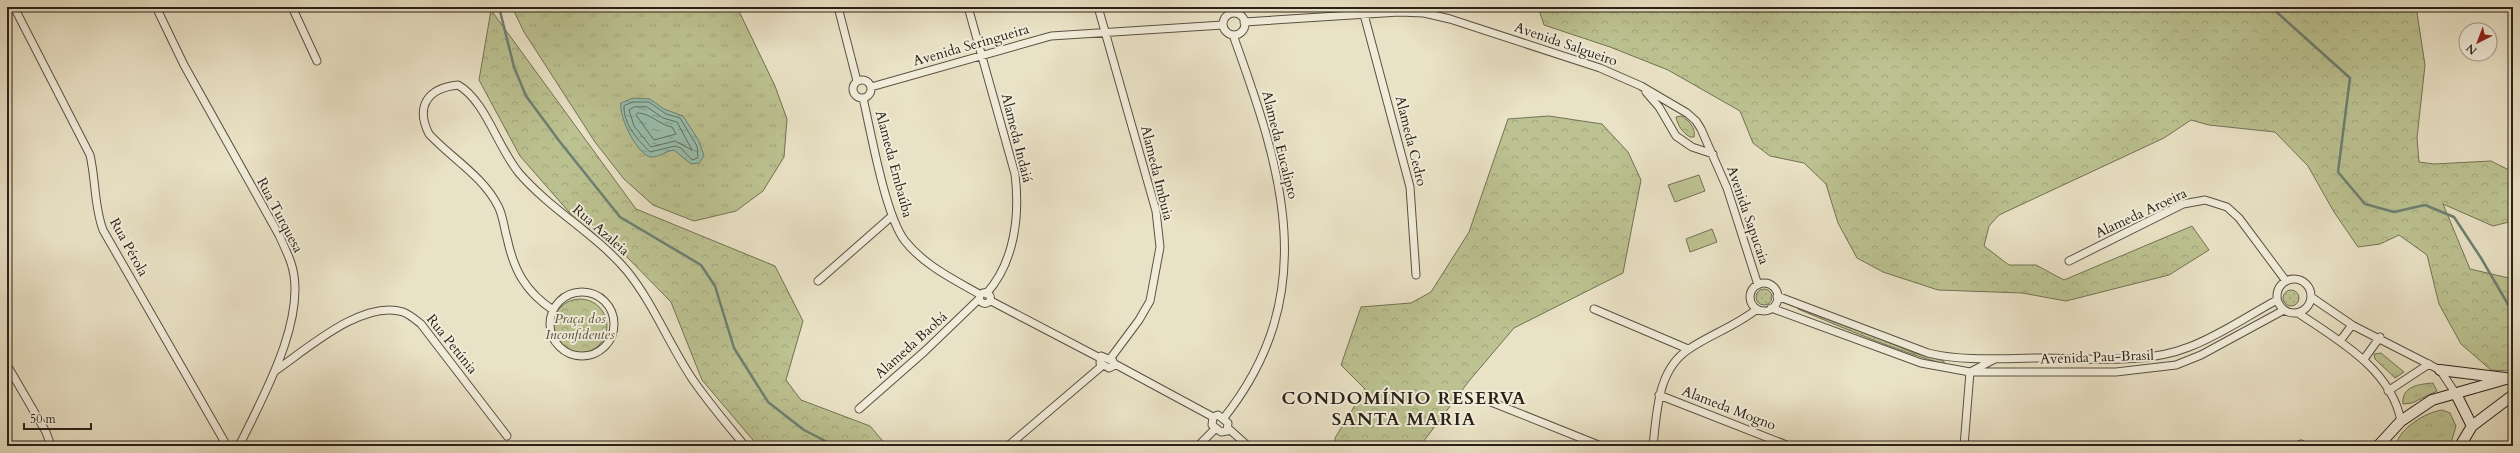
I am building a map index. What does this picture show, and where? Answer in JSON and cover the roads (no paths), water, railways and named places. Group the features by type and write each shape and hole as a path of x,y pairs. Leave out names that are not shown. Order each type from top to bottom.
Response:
{"main road":[{"path":"2440,370 2511,378"},
{"path":"2383,444 2401,421 2432,400 2511,378"},
{"path":"2456,394 2472,426"},
{"path":"2460,446 2472,426 2513,395"}],"street":[{"name":"Rua Pérola","path":"14,7 90,155 94,171 96,207 103,230 227,446"},
{"name":"Rua Turquesa","path":"156,7 184,65 279,235 292,264 295,290 291,319 275,371 239,446"},
{"path":"292,7 317,61"},
{"path":"838,7 857,81 854,85 853,91 857,96 863,98 868,96 871,87 866,80 857,81"},
{"name":"Alameda Indaiá","path":"968,7 980,55 1015,174 1018,200 1016,223 1006,262 998,280 981,296"},
{"name":"Alameda Imbuia","path":"1098,7 1156,211 1160,247 1150,300 1139,320 1112,361"},
{"name":"Alameda Cedro","path":"1362,7 1410,187 1416,275"},
{"path":"1232,10 1239,15 1244,22 1242,31 1233,35 1226,32 1223,25 1226,16 1232,10"},
{"name":"Avenida Salgueiro","path":"1244,22 1364,16 1399,12 1424,13 1450,19 1600,68 1641,86 1696,121 1712,154"},
{"name":"Avenida Seringueira","path":"871,87 1051,36 1104,31 1223,25"},
{"name":"Alameda Eucalipto","path":"1223,419 1240,397 1255,371 1275,323 1285,270 1283,213 1279,184 1253,91 1233,35"},
{"name":"Rua Azaleia","path":"553,310 532,294 522,278 510,255 499,207 477,179 443,150 429,134 423,123 424,103 430,95 439,89 458,84 467,90 519,172 541,196 625,269 644,292 691,377 745,446"},
{"name":"Avenida Salgueiro","path":"1641,86 1668,120 1676,136 1692,147 1712,154"},
{"name":"Alameda Embaúba","path":"863,98 892,216 904,240 921,258 981,296 986,303 991,302 1102,362"},
{"path":"1668,120 1677,109"},
{"path":"1692,147 1703,137"},
{"name":"Avenida Sapucaia","path":"1712,154 1727,188 1758,285"},
{"name":"Alameda Aroeira","path":"2068,261 2183,204 2205,200 2227,207 2239,218 2286,281"},
{"path":"818,281 892,216"},
{"path":"2298,313 2307,308 2311,297 2309,288 2301,281 2286,281 2278,289 2277,300 2284,310 2298,313 2364,359 2388,391 2399,410 2401,421"},
{"path":"1653,446 1659,395 1669,372 1688,349 1743,321 1758,309 1750,299 1752,290 1758,285"},
{"name":"Avenida Pau-Brasil","path":"1758,285 1770,285 1777,296 1912,349 1946,357 2128,358 2165,354 2190,347 2277,300"},
{"path":"589,293 599,297 606,304 614,324 608,344 590,355 570,354 557,344 550,330 553,310 568,295 589,293"},
{"name":"Alameda Baobá","path":"859,409 925,351 981,296"},
{"path":"1771,308 1777,296"},
{"path":"2311,297 2352,325 2380,337 2411,357 2440,370 2456,394"},
{"name":"Avenida Pau-Brasil","path":"1758,309 1771,308 1921,363 1970,372 2116,372 2176,365 2202,356 2284,310"},
{"path":"1594,309 1688,349"},
{"name":"Rua Petúnia","path":"275,371 340,326 368,313 387,310 404,312 421,324 507,436"},
{"path":"2340,341 2352,325"},
{"path":"2364,359 2380,337"},
{"name":"Avenida Pau-Brasil","path":"1946,357 1970,372"},
{"name":"Avenida Pau-Brasil","path":"1970,372 1996,358"},
{"path":"1008,446 1102,362 1109,368 1112,361 1213,417 1218,416 1223,419 1228,423 1229,429 1248,446"},
{"path":"2388,391 2429,364"},
{"path":"7,365 46,432 51,446"},
{"path":"1964,446 1970,372"},
{"name":"Alameda Mogno","path":"1659,395 1789,446"},
{"path":"1491,402 1601,446"},
{"path":"1213,417 1212,424 1221,432 1229,429"},
{"path":"1198,446 1216,428"}],"water":[{"path":"633,98 650,99 664,109 683,116 699,141 704,156 699,163 691,164 674,150 651,157 640,150 626,126 621,109 621,103"}],"waterway":[{"path":"499,7 514,67 526,96 560,142 620,217 701,265 715,286 734,348 768,402 804,430 835,446"},
{"path":"2271,7 2350,78 2338,172 2365,204 2394,212 2425,205 2454,217 2481,258 2513,313"}],"district":[{"name":"CONDOMÍNIO RESERVA SANTA MARIA","path":"1404,408"}],"park label":[{"name":"Praça dos Inconfidentes","path":"580,326"}]}
